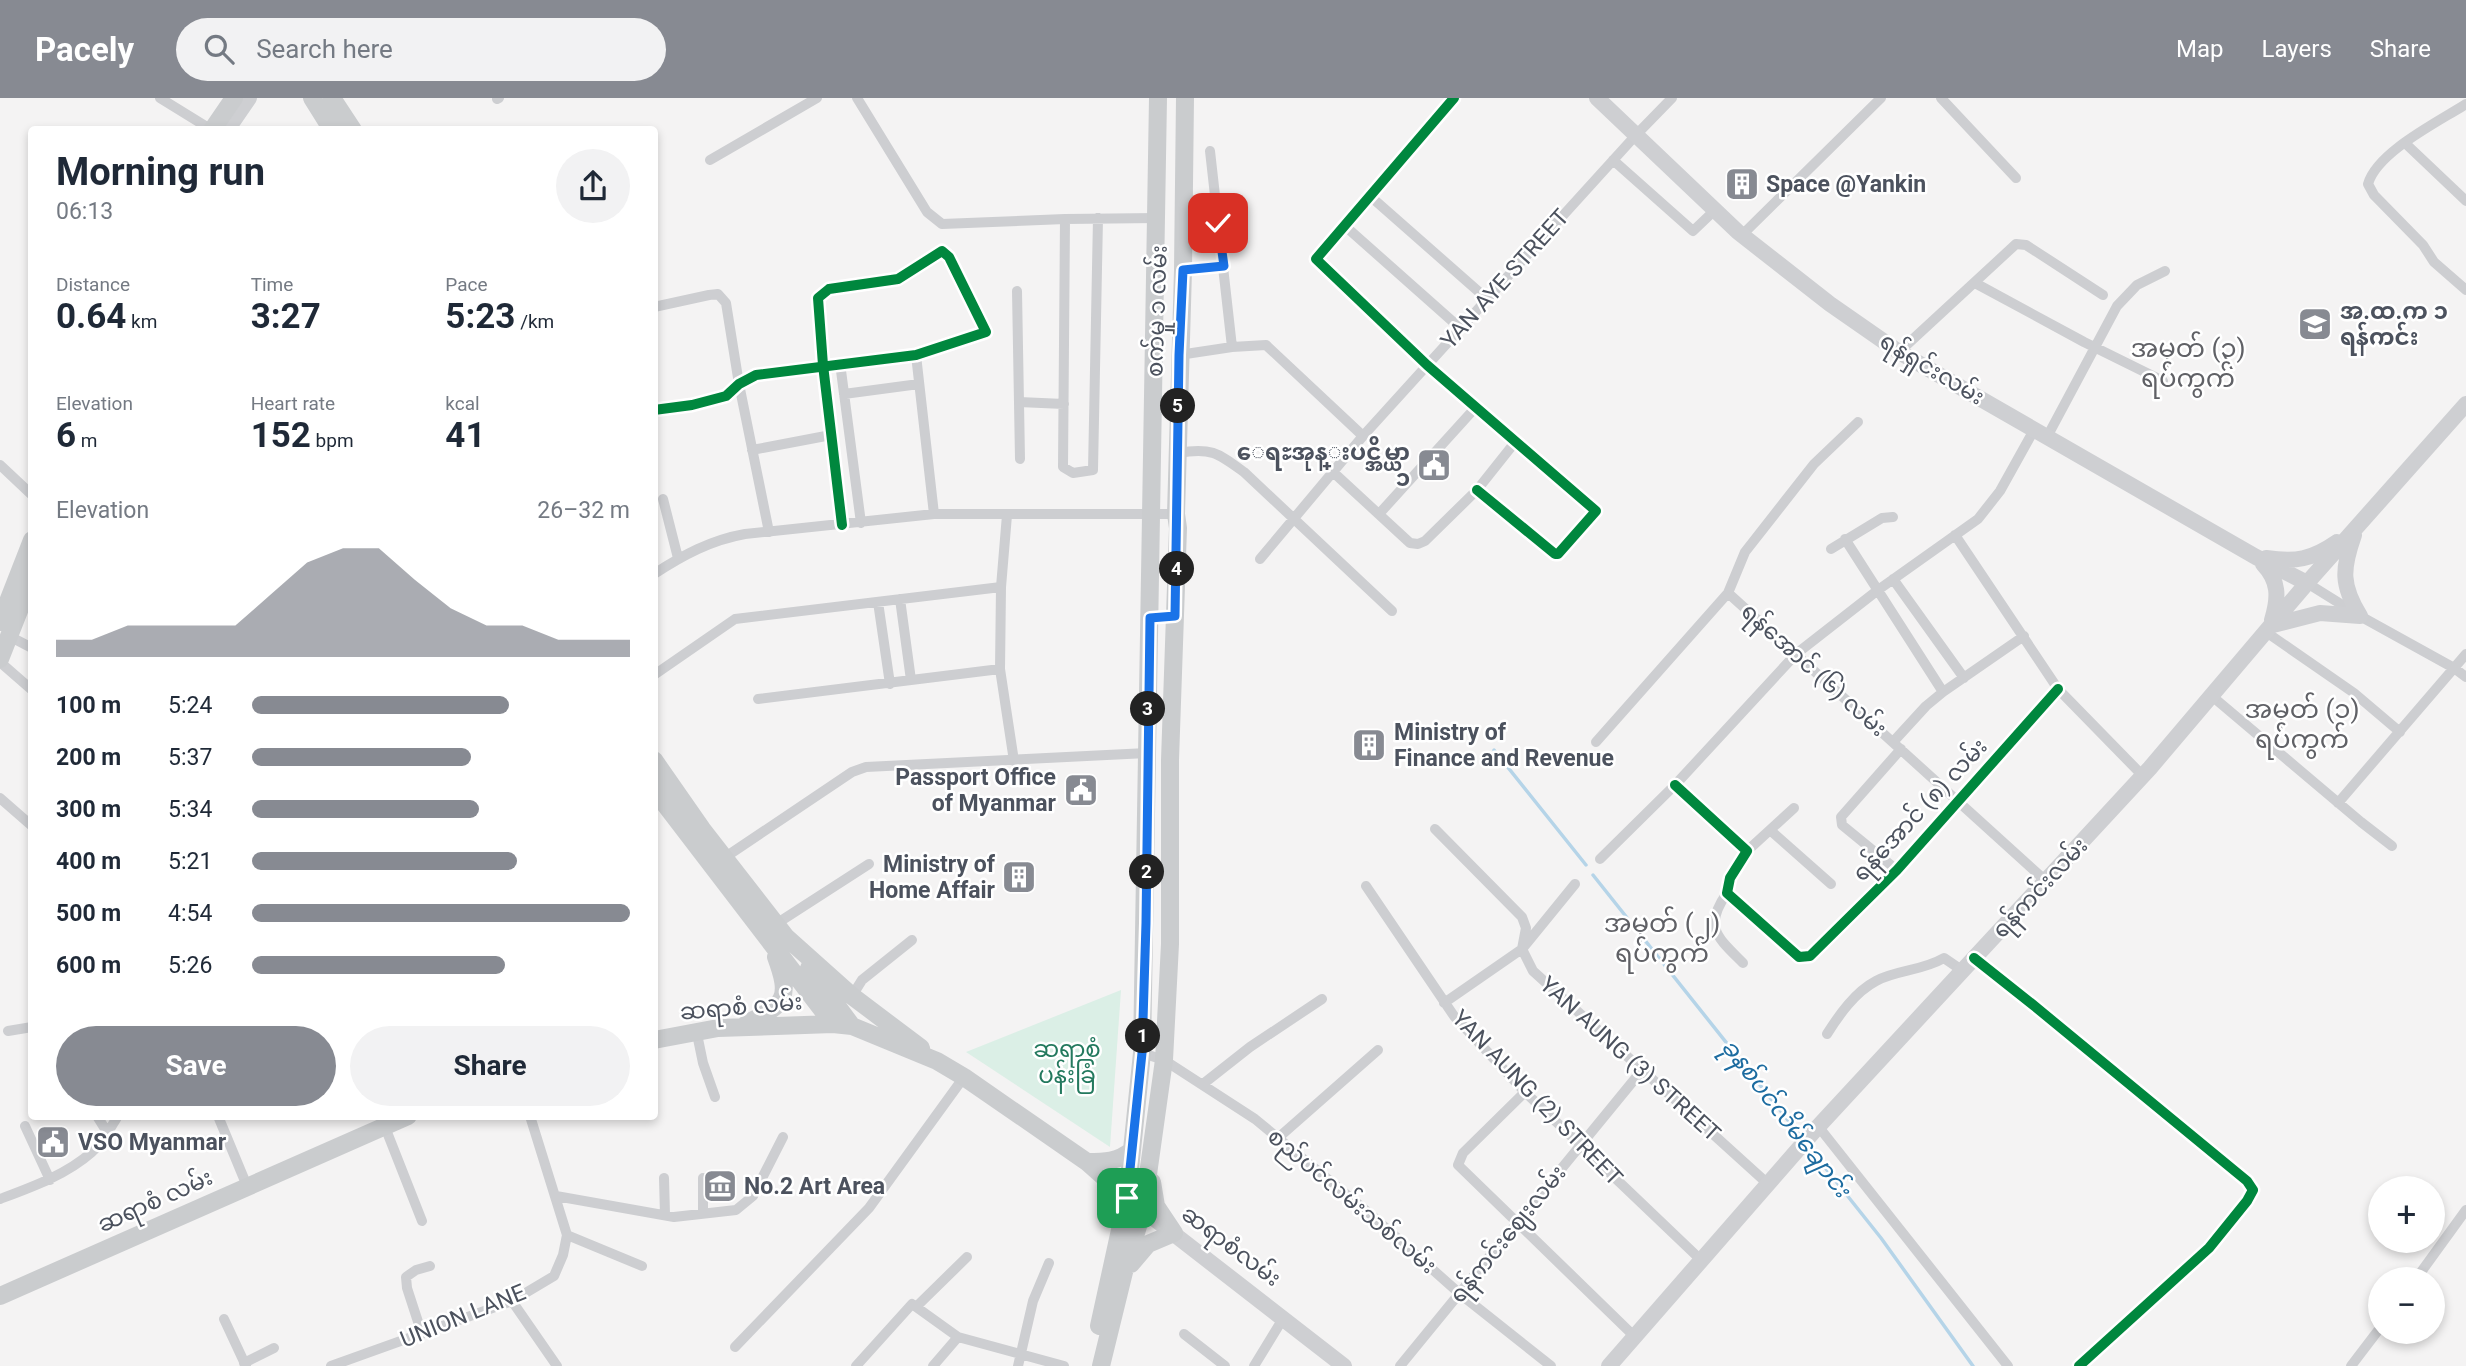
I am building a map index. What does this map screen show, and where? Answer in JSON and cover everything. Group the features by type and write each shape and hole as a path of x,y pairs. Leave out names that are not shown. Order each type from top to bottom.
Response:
{"main road":[{"path":"212,126 226,98"},
{"path":"213,126 234,98"},
{"path":"214,126 242,98"},
{"path":"230,126 249,98"},
{"name":"စက်မှု ၁ လမ်း","path":"1142,1053 1158,98"},
{"name":"စက်မှု ၁ လမ်း","path":"1164,1053 1170,944 1171,720 1178,528 1176,514 1185,98"},
{"name":"ရန်ရှင်းလမ်း","path":"1597,98 1742,235 1830,304 1899,352 2256,557 2307,583"},
{"path":"317,100 329,126"},
{"path":"317,100 348,126"},
{"path":"1158,125 1185,127"},
{"path":"1157,248 1183,248"},
{"path":"1154,371 1179,363"},
{"name":"ရန်ကင်းလမ်း","path":"1609,1366 1810,1136 2143,776 2213,697 2307,583 2466,404"},
{"path":"2256,557 2302,560 2319,553 2356,529"},
{"path":"2356,529 2344,580 2347,593 2360,616"},
{"path":"0,661 4,629 23,579 28,557"},
{"path":"2256,557 2273,574 2277,587 2277,600 2268,629"},
{"path":"2268,629 2320,613 2360,616"},
{"path":"1150,618 1175,616"},
{"path":"1148,720 1171,720"},
{"path":"661,786 724,858 732,880"},
{"path":"661,786 732,880 852,1026"},
{"path":"777,934 937,1061"},
{"path":"777,934 833,1024"},
{"path":"740,1027 766,1014 785,994 777,934"},
{"name":"ဆရာစံလမ်း","path":"833,1024 852,1026 937,1061 964,1077 1087,1162 1127,1198 1344,1366"},
{"name":"ဆရာစံ လမ်း","path":"658,1040 718,1028 833,1024"},
{"path":"1101,1366 1118,1271 1142,1053"},
{"path":"1090,1366 1118,1271 1143,1210 1164,1053"},
{"name":"ဆရာစံ လမ်း","path":"0,1296 400,1120"},
{"path":"1118,1271 1112,1207 1087,1162 1109,1162 1132,1150"},
{"path":"1118,1271 1148,1244 1174,1233 1156,1206 1152,1186 1152,1154"}],"street":[{"path":"160,98 206,126"},
{"path":"710,160 817,98"},
{"path":"857,98 927,212 942,224 1158,218"},
{"path":"1454,98 1317,259 1427,365 1595,508 1595,513 1558,554 1555,554 1477,490"},
{"name":"YAN AYE STREET","path":"1261,559 1363,436 1672,98"},
{"path":"1742,235 1881,98"},
{"path":"1941,98 2016,178"},
{"path":"2466,104 2387,155 2371,172 2368,184 2374,195 2423,245 2434,262 2466,290"},
{"path":"2405,143 2466,201"},
{"path":"1210,151 1232,347"},
{"path":"1613,160 1693,231 1715,210"},
{"path":"1370,196 1487,299"},
{"path":"1065,219 1063,467 1073,473 1093,470 1098,218"},
{"path":"1345,226 1460,328"},
{"path":"1899,352 2016,244 2021,243 2103,295"},
{"path":"658,409 692,405 726,396 756,374 822,365 916,355 986,332 949,257 942,251 898,279 829,289 818,298 822,365 842,525"},
{"path":"1183,270 1224,266"},
{"path":"1600,859 1675,785 1796,654 1878,590 1978,519 2040,433 2095,348 2117,306 2137,285 2165,271"},
{"path":"1975,283 2095,348 2163,381"},
{"path":"1017,291 1020,459"},
{"path":"658,306 718,294 726,303 739,384 769,531"},
{"path":"1179,363 1232,347 1266,345 1363,436"},
{"path":"916,355 934,514"},
{"path":"840,363 861,523"},
{"path":"844,394 919,384"},
{"path":"1019,402 1064,404"},
{"path":"1379,514 1476,407"},
{"path":"1728,593 1745,552 1814,464 1857,422"},
{"path":"752,450 831,435"},
{"path":"1333,472 1410,543 1418,544 1425,541 1477,490 1516,441"},
{"path":"1178,453 1196,449 1220,454 1244,472 1293,521 1392,611"},
{"path":"0,464 28,491"},
{"path":"663,499 678,558"},
{"path":"658,571 678,558 724,537 769,531 934,514 1176,514"},
{"path":"1007,515 1001,587 1000,668 1014,761"},
{"path":"1831,549 1882,518 1893,517"},
{"path":"1955,534 2058,689 2143,776"},
{"path":"1845,539 1943,692"},
{"path":"1893,579 1964,678"},
{"path":"2307,583 2466,677"},
{"path":"658,672 735,619 1001,587"},
{"name":"ရန်အောင် (၆) လမ်း","path":"1596,743 1728,593 2047,882"},
{"path":"900,598 911,680"},
{"path":"878,602 890,684"},
{"path":"4,629 28,645"},
{"path":"2268,629 2354,693 2400,732"},
{"path":"1896,870 1842,825 1841,817 1926,706 2024,636"},
{"path":"2338,803 2466,654"},
{"path":"0,661 28,686"},
{"path":"758,699 1000,668"},
{"name":"ရန်အောင် (၈) လမ်း","path":"1727,893 1799,957 1810,956 1896,870 2058,689"},
{"path":"2213,697 2392,846"},
{"path":"724,858 852,772 866,767 1147,753"},
{"path":"1675,785 1747,851"},
{"path":"0,799 28,823"},
{"path":"1743,962 1717,937 1713,924 1717,907 1727,893 1730,878 1747,851 1794,808"},
{"path":"1435,829 1522,917 1526,928 1522,949"},
{"path":"1770,830 1831,884"},
{"path":"777,934 869,864"},
{"path":"1444,1003 1522,949 1575,884"},
{"name":"YAN AUNG (2) STREET","path":"1366,886 1444,1003 1525,1092 1702,1261"},
{"path":"852,996 862,981 912,940"},
{"name":"YAN AUNG (3) STREET","path":"1522,949 1534,971 1768,1184"},
{"path":"1827,1034 1839,1015 1876,981 1933,965 1944,958 1962,971"},
{"path":"1974,958 2145,1096 2247,1181 2253,1190 2248,1201 2209,1248 2079,1366"},
{"path":"1203,1084 1250,1047 1322,999"},
{"path":"8,1031 28,1028"},
{"path":"697,1034 703,1063 715,1097"},
{"path":"1278,1138 1378,1050"},
{"name":"စည်ပင်လမ်းသစ်လမ်း","path":"1142,1053 1164,1053 1278,1138 1381,1223 1459,1293 1551,1366"},
{"name":"ရန်ကင်းဈေးလမ်း","path":"1400,1366 1643,1069"},
{"path":"735,1347 869,1208 964,1077"},
{"path":"1525,1092 1463,1153 1458,1165 1635,1337"},
{"path":"100,1120 107,1132"},
{"path":"0,1199 50,1180 94,1151 115,1120"},
{"path":"220,1120 247,1186"},
{"path":"531,1120 567,1235 642,1266"},
{"path":"26,1126 50,1180"},
{"path":"385,1127 422,1221"},
{"path":"1810,1136 2008,1366"},
{"path":"556,1196 674,1217 736,1210 753,1196 783,1137"},
{"path":"664,1178 665,1215"},
{"path":"703,1178 703,1213"},
{"path":"2425,1267 2466,1210"},
{"name":"UNION LANE","path":"331,1366 512,1301 554,1276 563,1255 567,1235"},
{"path":"856,1366 914,1305 967,1257"},
{"path":"1018,1366 1033,1301 1049,1263"},
{"path":"422,1334 407,1289 406,1277 416,1270 430,1266"},
{"path":"512,1301 557,1366"},
{"path":"914,1305 958,1337 1064,1366"},
{"path":"1254,1366 1284,1317"},
{"path":"224,1319 245,1364 274,1348"},
{"path":"1184,1334 1225,1366"},
{"path":"933,1366 958,1337"},
{"path":"2351,1366 2368,1344"}],"green space":[{"name":"ဆရာစံ ပန်းခြံ","path":"1121,990 1110,1147 966,1052"}],"waterway":[{"name":"ခုနစ်ပင်လိမ်ချောင်း","path":"1494,750 1586,865"},
{"name":"ခုနစ်ပင်လိမ်ချောင်း","path":"1593,875 1803,1139"},
{"name":"ခုနစ်ပင်လိမ်ချောင်း","path":"1807,1145 1881,1238 1973,1366"}],"cycle path":[{"path":"1454,98 1316,259 1427,365 1596,511 1558,554 1555,554 1477,490"},
{"path":"942,251 949,257 986,332 916,355 823,367 818,298 829,289 898,279 942,251"},
{"path":"658,409 692,405 726,396 739,384 756,375 823,367"},
{"path":"823,367 842,525"},
{"path":"1675,785 1747,851 1730,878 1727,893 1799,957 1810,956 1897,870 2058,689"},
{"path":"1974,958 2247,1181 2253,1190 2209,1248 2079,1366"}],"place":[{"name":"Space @Yankin","path":"1742,184"},
{"name":"အ.ထ.က ၁ ရန်ကင်း","path":"2315,324"},
{"name":"ေရႊအုန္းပင္အိမ္ယာ ၁","path":"1434,465"},
{"name":"Ministry of Finance and Revenue","path":"1369,745"},
{"name":"Passport Office of Myanmar","path":"1081,790"},
{"name":"Ministry of Home Affair","path":"1019,877"},
{"name":"VSO Myanmar","path":"53,1142"},
{"name":"No.2 Art Area","path":"720,1186"}],"district":[{"name":"အမှတ် (၃) ရပ်ကွက်","path":"2188,363"},
{"name":"အမှတ် (၁) ရပ်ကွက်","path":"2302,724"},
{"name":"အမှတ် (၂) ရပ်ကွက်","path":"1662,938"}],"route":[{"path":"1127,1198 1142,1053 1150,618 1175,616 1183,270 1224,266 1218,223"}]}
